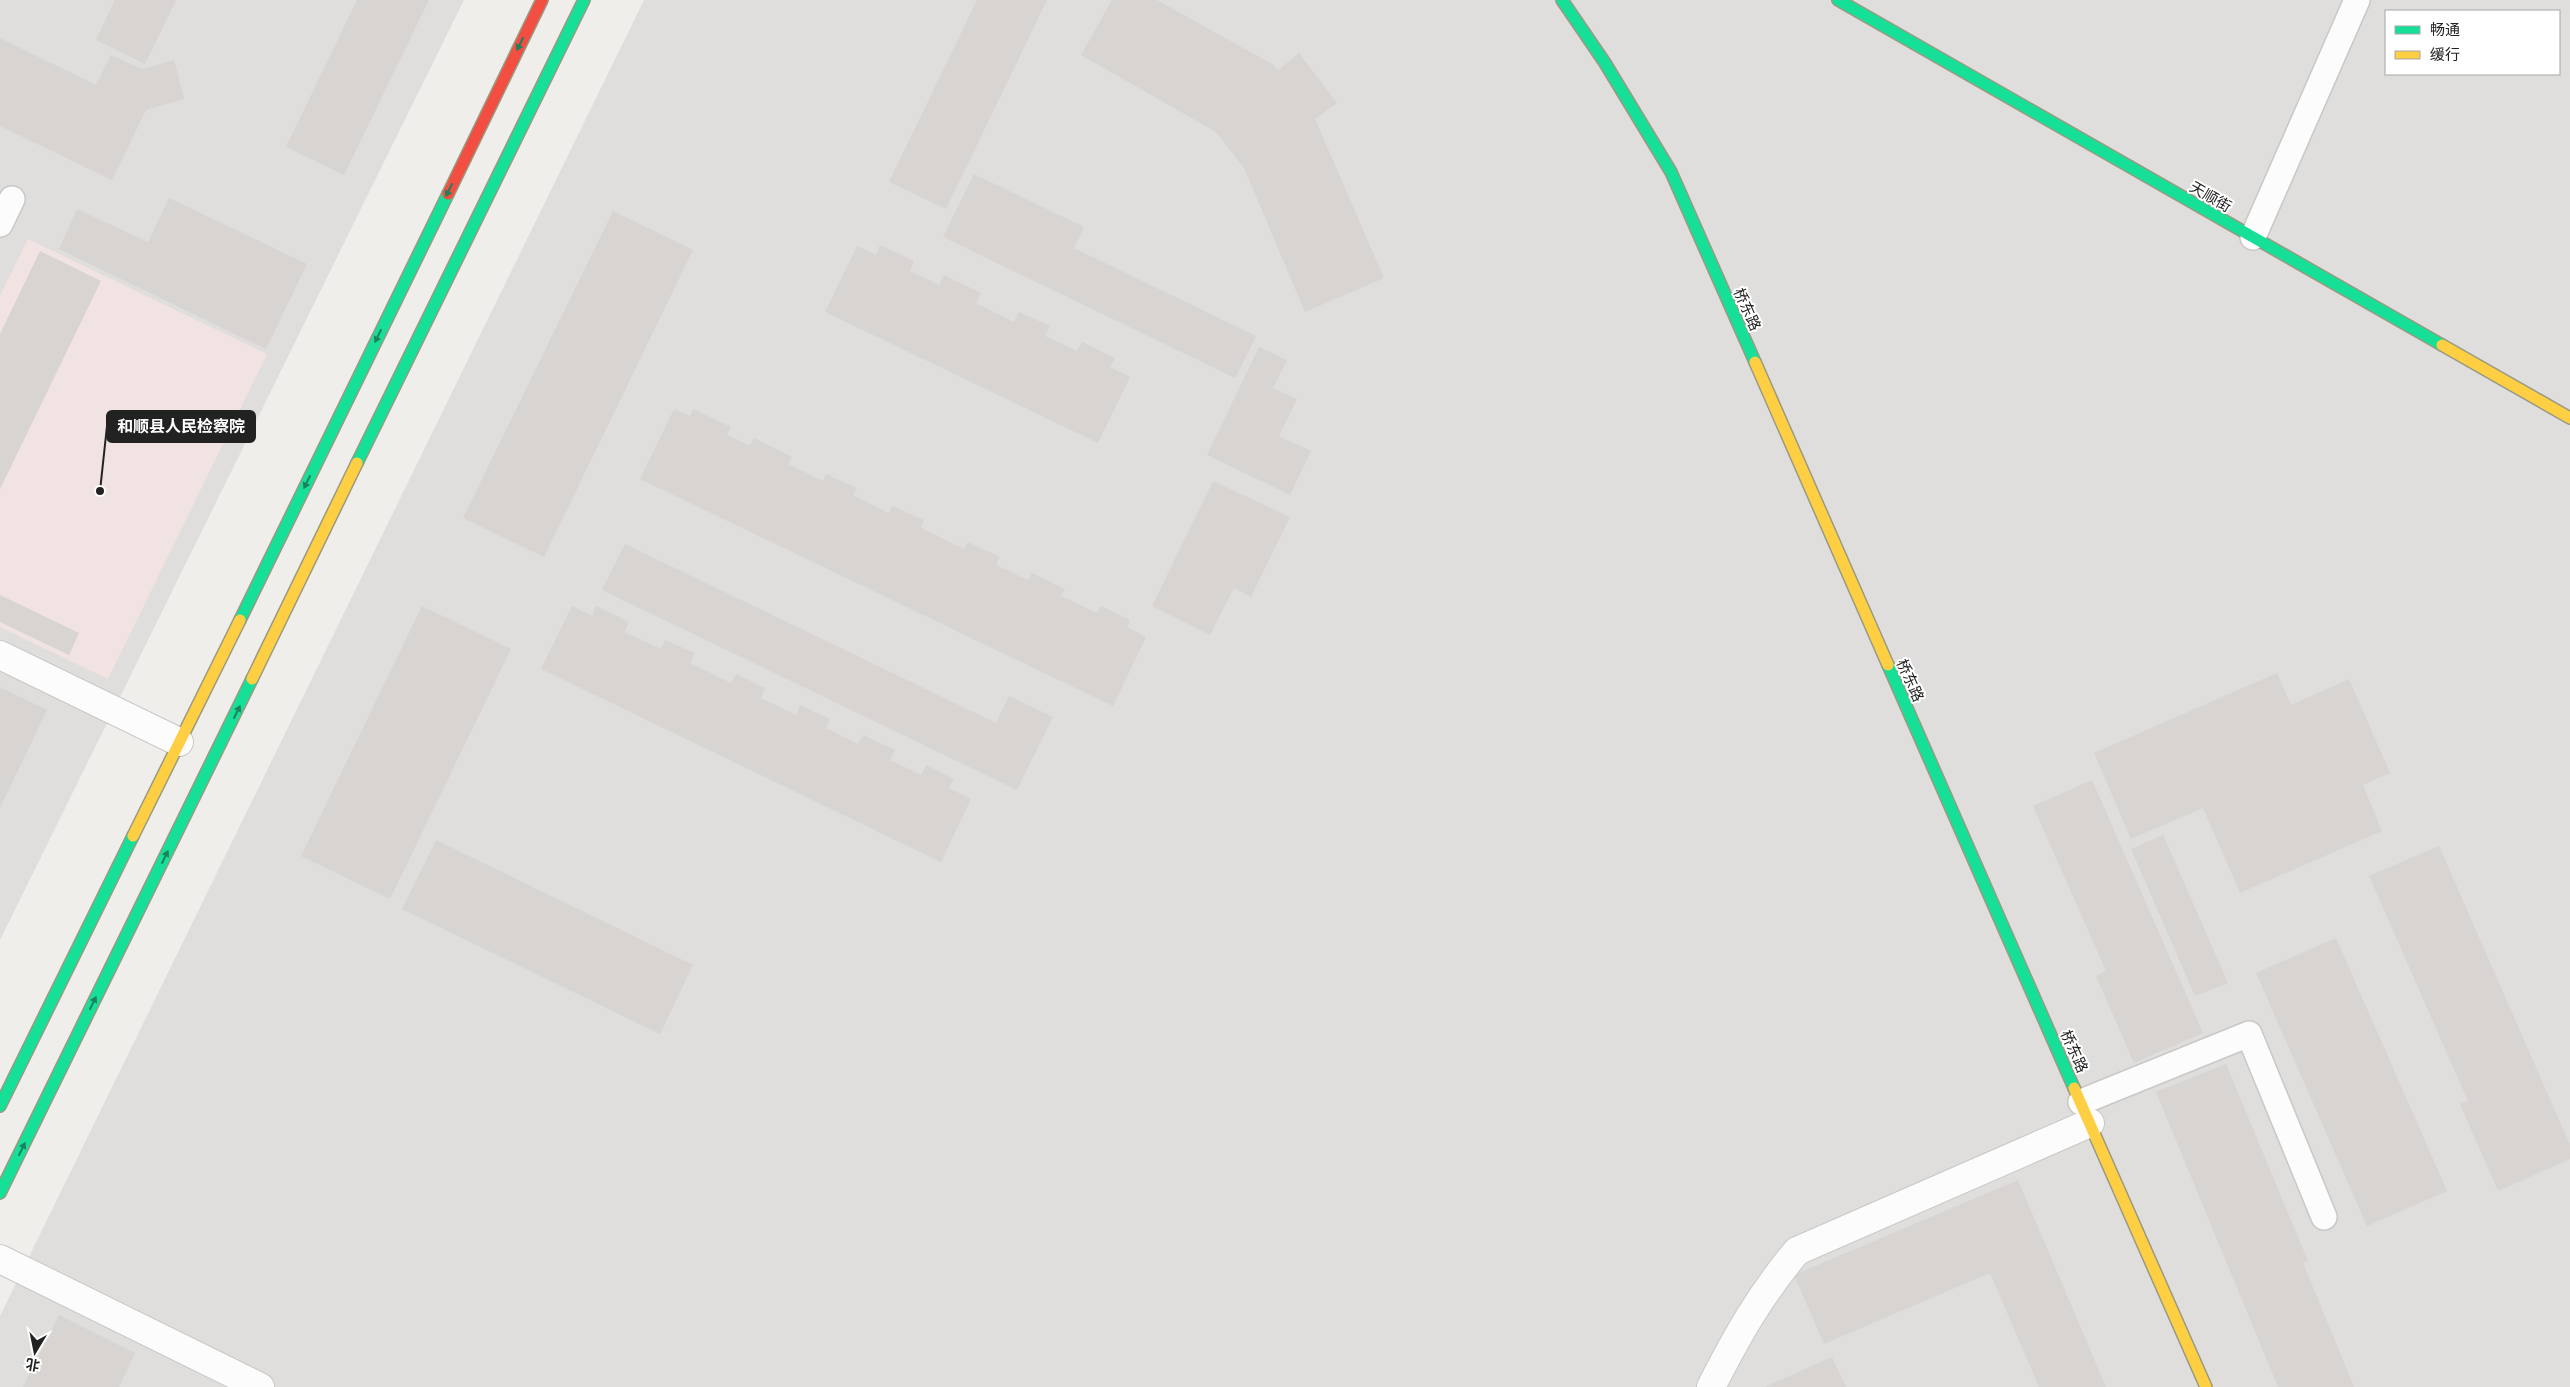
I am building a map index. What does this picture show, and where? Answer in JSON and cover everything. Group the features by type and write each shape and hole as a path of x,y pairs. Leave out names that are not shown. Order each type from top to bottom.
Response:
{"main road":[{"path":"0,1106 542,0"},
{"path":"0,1193 584,0"},
{"name":"桥东路","path":"1562,0 1605,62 1671,172 2206,1387"},
{"name":"天顺街","path":"1838,0 2570,418"}],"street":[{"path":"0,655 180,742"},
{"path":"1711,1387 1746,1319 1769,1284 1797,1251 2085,1113"},
{"path":"0,1259 260,1387"}],"lane":[{"path":"2253,237 2357,0"},
{"path":"0,224 12,198"},
{"path":"2085,1113 2250,1034 2324,1216"}],"shaded area":[{"path":"0,0 464,0 0,940"},
{"path":"644,0 2570,0 2570,1387 0,1387 0,1316"},
{"path":"28,239 267,354 108,679 0,627 0,296"}],"building":[{"path":"115,0 176,0 145,64 96,40"},
{"path":"357,0 429,0 344,175 286,147"},
{"path":"977,0 1047,0 946,209 889,182"},
{"path":"1112,0 1157,0 1274,65 1277,71 1299,53 1337,103 1315,119 1384,278 1305,312 1244,168 1216,132 1081,55"},
{"path":"0,38 96,85 111,55 142,69 174,60 184,99 146,110 112,180 0,126"},
{"path":"974,174 1084,227 1074,248 1256,336 1235,378 943,237"},
{"path":"169,198 307,264 266,349 59,249 77,209 148,242"},
{"path":"613,211 693,250 544,557 463,518"},
{"path":"880,245 914,261 910,271 939,285 944,275 981,293 976,303 1014,322 1019,312 1050,326 1045,336 1077,351 1082,342 1115,358 1110,367 1130,377 1098,443 825,312 857,246 876,255"},
{"path":"40,251 101,281 0,489 0,334"},
{"path":"1259,347 1287,360 1273,388 1297,399 1279,436 1311,451 1290,495 1207,455"},
{"path":"674,409 690,416 693,409 731,427 727,435 750,446 754,438 792,457 788,464 823,481 826,474 857,488 853,495 889,513 892,506 924,520 921,528 964,549 968,542 1000,557 996,565 1028,580 1032,573 1065,589 1061,596 1097,613 1101,606 1130,620 1127,627 1146,637 1113,706 640,479"},
{"path":"1213,481 1290,517 1251,597 1234,588 1210,635 1152,606"},
{"path":"625,544 996,723 1009,696 1053,717 1017,790 602,590"},
{"path":"0,595 79,633 69,655 0,622"},
{"path":"422,606 511,649 390,899 301,856"},
{"path":"572,606 592,616 596,606 629,622 624,632 661,649 665,640 695,653 690,663 731,683 736,674 765,688 761,698 796,715 800,705 830,719 826,728 858,744 863,735 895,750 890,760 921,775 926,765 954,779 949,788 971,799 941,862 541,669"},
{"path":"2277,673 2291,705 2349,679 2390,773 2363,785 2382,831 2240,893 2203,808 2131,839 2094,753"},
{"path":"0,687 47,710 0,808"},
{"path":"2092,780 2203,1033 2134,1063 2096,976 2106,971 2033,806"},
{"path":"2163,835 2228,983 2195,996 2131,849"},
{"path":"436,840 693,965 660,1034 402,909"},
{"path":"2439,846 2570,1145 2570,1159 2498,1191 2460,1104 2468,1101 2369,876"},
{"path":"2336,938 2447,1191 2367,1226 2256,973"},
{"path":"2226,1064 2308,1261 2303,1263 2354,1387 2278,1387 2156,1092"},
{"path":"2018,1180 2106,1387 2039,1387 1990,1273 1824,1344 1794,1275"},
{"path":"59,1315 135,1353 119,1387 23,1387"},
{"path":"1832,1357 1846,1387 1765,1387"}],"traffic: fast":[{"path":"357,463 584,0"},
{"path":"1562,0 1605,63 1671,172 1755,362"},
{"path":"1838,0 2442,345"},
{"path":"240,620 448,194"},
{"path":"1888,665 2074,1088"},
{"path":"0,1193 252,679"},
{"path":"0,1106 133,836"}],"traffic: slow":[{"path":"2442,345 2570,418"},
{"path":"1755,362 1888,665"},
{"path":"252,679 357,463"},
{"path":"133,836 240,620"},
{"path":"2074,1088 2206,1387"}],"traffic: jam":[{"path":"448,194 542,0"}],"place":[{"name":"和顺县人民检察院","path":"100,491"}]}
